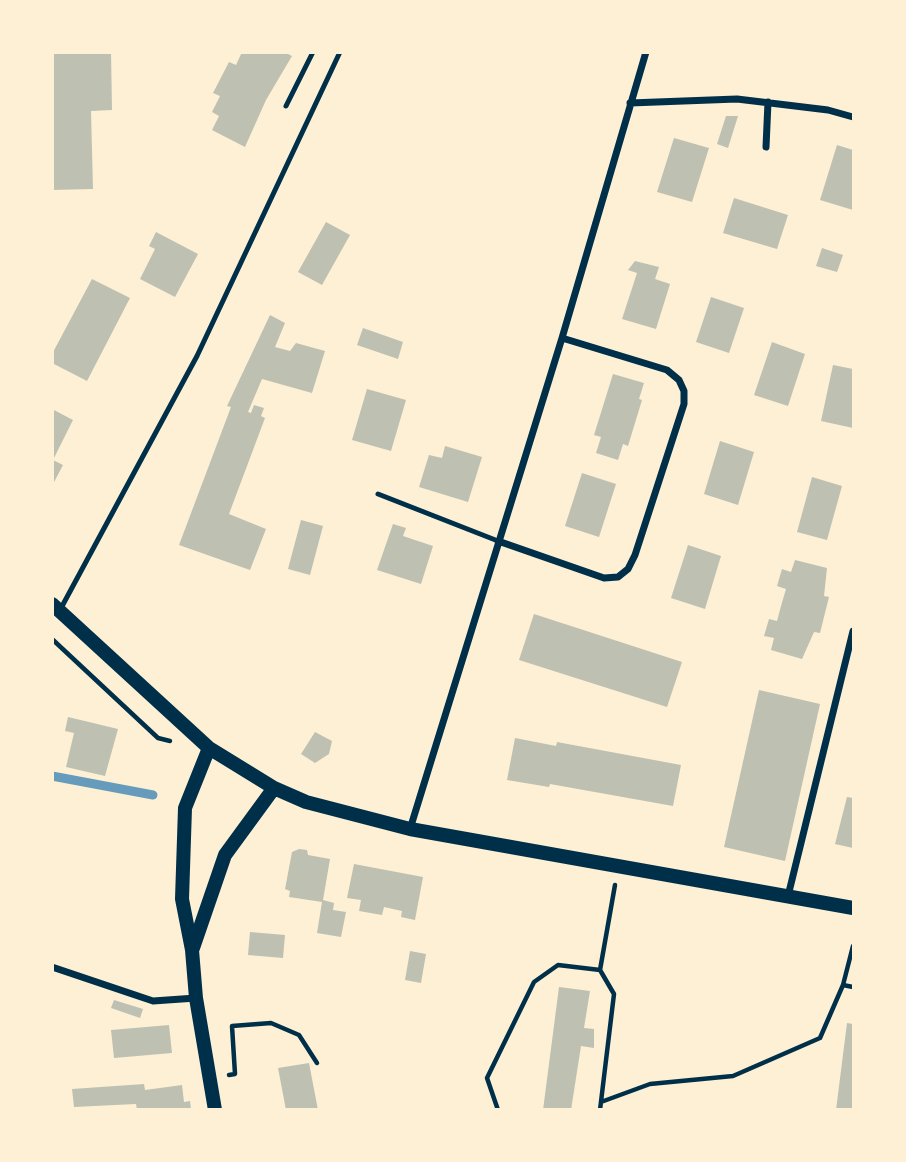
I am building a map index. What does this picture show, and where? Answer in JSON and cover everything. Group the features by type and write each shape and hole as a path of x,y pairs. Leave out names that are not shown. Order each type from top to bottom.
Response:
{"main road":[{"path":"56,607 209,748 274,788 306,802 410,829 853,908"},
{"path":"209,748 185,808 182,899 215,1110"},
{"path":"192,950 225,855 274,788"}],"street":[{"path":"410,829 562,338 646,52"},
{"path":"630,103 737,99 853,117"},
{"path":"766,147 768,102"},
{"path":"498,541 604,578 618,577 628,569 643,530 684,404 684,391 679,380 667,370 562,338"},
{"path":"788,897 853,631"},
{"path":"52,967 153,1001 196,998"}],"lane":[{"path":"286,106 313,52"},
{"path":"56,607 197,356 340,52"},
{"path":"378,494 498,541"}],"path":[{"path":"52,639 158,738 209,748"},
{"path":"600,1110 614,994 600,970 619,867"},
{"path":"601,1102 650,1084 733,1076 820,1038 844,985 853,946"},
{"path":"498,1110 487,1078 534,982 558,965 600,970"},
{"path":"844,985 853,987"},
{"path":"232,1027 271,1023 290,1031 299,1035 317,1063"}],"building":[{"path":"52,52 111,52 112,110 91,111 93,189 52,190"},
{"path":"242,52 284,52 292,56 266,100 245,147 212,130 219,116 212,112 220,96 213,93 229,62 236,65"},
{"path":"726,116 738,116 728,148 717,144"},
{"path":"674,138 709,148 692,202 657,192"},
{"path":"837,145 853,150 853,210 820,200"},
{"path":"734,198 788,215 777,249 723,233"},
{"path":"326,222 350,235 322,285 298,272"},
{"path":"156,232 198,254 175,297 140,279 155,249 149,246"},
{"path":"822,248 843,255 837,272 816,266"},
{"path":"635,261 659,267 655,279 670,284 656,329 622,319 637,273 628,270"},
{"path":"92,279 130,298 87,381 52,363 52,354"},
{"path":"711,297 744,308 729,353 696,342"},
{"path":"270,315 285,323 275,347 290,351 296,343 325,351 312,393 262,379 248,412 251,413 254,405 264,408 261,416 265,418 229,514 266,529 250,570 179,545 231,407 227,406"},
{"path":"363,328 403,342 398,359 357,345"},
{"path":"772,342 805,354 788,406 754,395"},
{"path":"833,365 853,369 853,428 821,421"},
{"path":"613,374 644,383 639,399 642,400 628,446 623,444 618,460 596,453 601,437 594,435"},
{"path":"367,389 406,400 391,451 352,440"},
{"path":"52,409 73,420 53,460 63,465 52,486"},
{"path":"720,441 754,452 738,505 704,494"},
{"path":"445,446 482,457 468,502 419,487 429,455 442,458"},
{"path":"582,473 616,484 599,537 565,526"},
{"path":"812,477 842,486 827,540 797,532"},
{"path":"301,520 323,526 310,575 288,569"},
{"path":"393,524 406,528 403,536 433,546 421,584 377,570"},
{"path":"688,545 721,556 705,609 671,598"},
{"path":"795,560 827,568 824,596 829,597 820,633 814,632 802,659 771,650 774,638 764,636 769,619 777,621 786,589 777,586 782,569 791,572"},
{"path":"534,614 682,662 667,707 519,660"},
{"path":"759,690 820,704 785,861 724,847"},
{"path":"68,717 118,729 105,776 66,767 74,733 65,731"},
{"path":"315,732 332,741 329,754 315,763 301,754"},
{"path":"515,738 556,746 557,742 681,765 673,806 550,784 549,787 507,780"},
{"path":"847,797 853,798 853,848 835,844"},
{"path":"307,850 308,855 330,859 323,900 334,903 333,910 346,912 341,937 317,933 322,902 289,897 290,891 285,889 292,852"},
{"path":"354,864 423,877 415,920 401,917 402,911 384,907 382,915 359,911 361,900 347,898"},
{"path":"250,932 285,935 283,958 248,955"},
{"path":"410,951 426,954 421,983 405,980"},
{"path":"559,987 590,991 584,1028 594,1029 594,1048 581,1046 571,1110 543,1110"},
{"path":"114,1000 143,1009 140,1018 111,1008"},
{"path":"847,1023 853,1024 853,1110 836,1110"},
{"path":"169,1025 172,1053 114,1058 111,1030"},
{"path":"309,1063 318,1110 286,1110 278,1068"},
{"path":"144,1084 145,1090 182,1085 184,1102 190,1101 191,1109 137,1110 136,1104 74,1107 72,1089"}],"waterway":[{"path":"52,776 153,795"}]}
